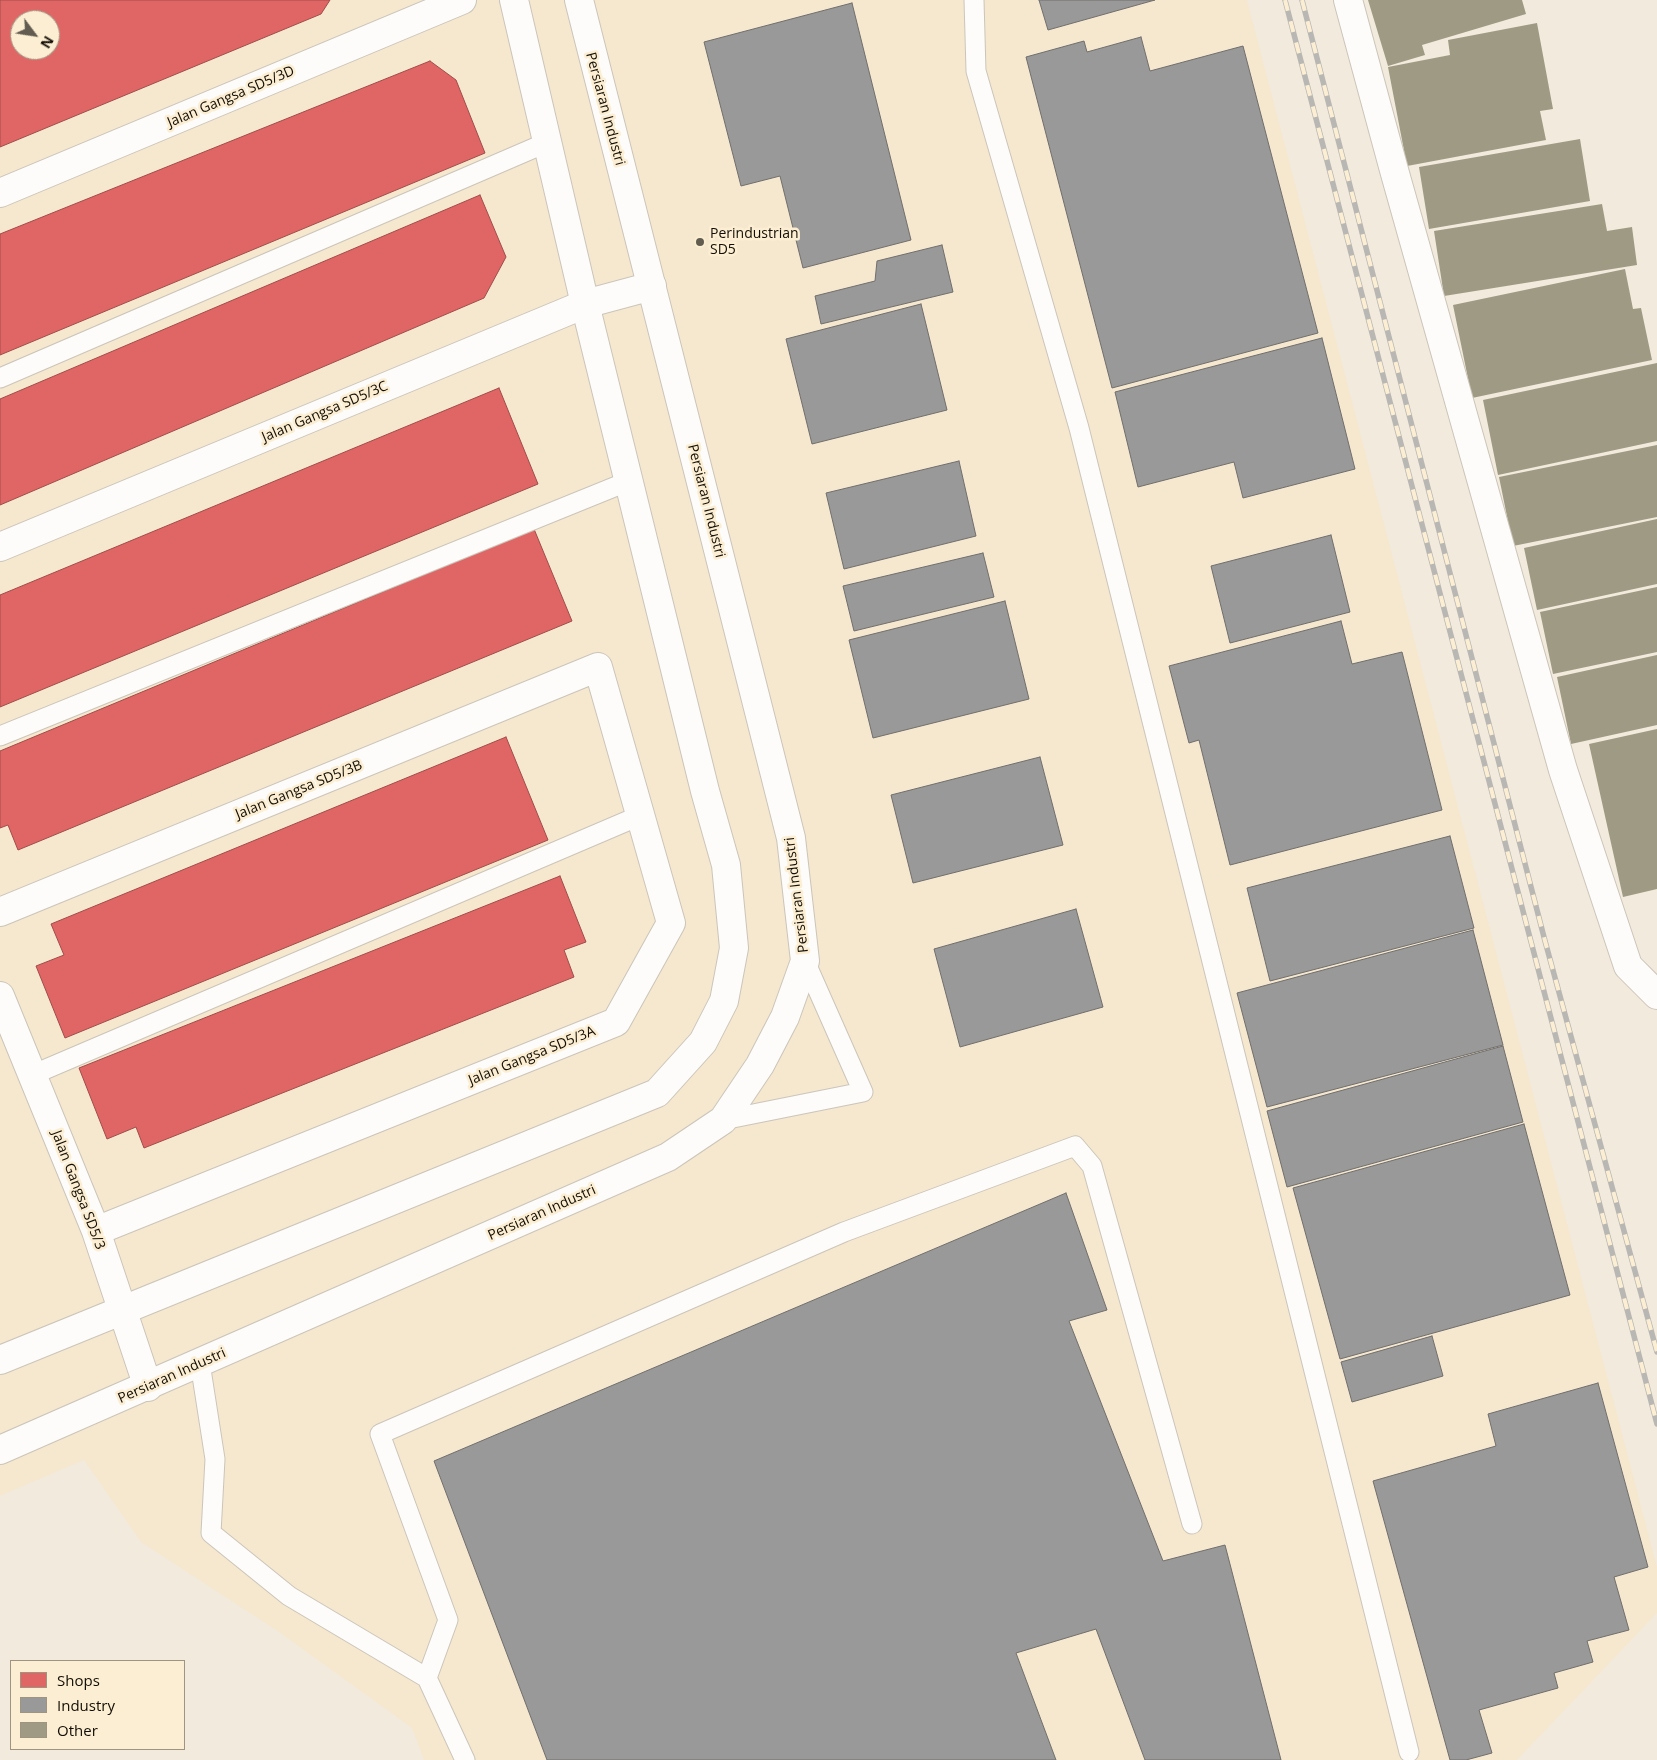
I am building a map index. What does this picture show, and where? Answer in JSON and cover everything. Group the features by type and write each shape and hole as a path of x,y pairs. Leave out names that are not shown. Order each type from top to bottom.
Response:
{"street":[{"path":"0,1360 657,1093 703,1042 724,1001 734,948 726,865 705,791 585,304 514,0"},
{"name":"Persiaran Industri","path":"0,1450 148,1387 668,1157 723,1120 760,1065 785,1017 805,960 792,838 578,0"},
{"path":"1348,0 1394,170 1564,770 1628,966 1657,995"},
{"name":"Jalan Gangsa SD5/3D","path":"0,194 450,3"},
{"name":"Jalan Gangsa SD5/3C","path":"0,547 585,304 652,286"},
{"name":"Jalan Gangsa SD5/3A","path":"96,1231 616,1022 670,922 598,667"},
{"name":"Jalan Gangsa SD5/3B","path":"0,912 598,667"},
{"name":"Jalan Gangsa SD5/3","path":"0,996 96,1231 148,1387"}],"lane":[{"path":"974,0 976,71 1079,428 1409,1752"},
{"path":"0,378 548,142"},
{"path":"0,736 629,481"},
{"path":"32,1075 639,816"},
{"path":"723,1120 863,1092 805,960"},
{"path":"427,1678 448,1620 380,1434 844,1232 1075,1146 1092,1166 1192,1524"},
{"path":"200,1363 215,1459 211,1533 289,1596 427,1678 465,1760"}],"shaded area":[{"path":"0,0 1247,0 1657,1567 1657,1613 1517,1760 424,1760 412,1728 279,1632 141,1542 84,1460 0,1496"}],"building: Shops":[{"path":"0,0 330,0 321,14 0,147"},
{"path":"430,61 456,80 485,153 0,355 0,234"},
{"path":"480,195 506,257 484,298 0,505 0,399"},
{"path":"499,388 538,484 0,707 0,595"},
{"path":"534,529 572,621 18,850 8,825 0,828 0,751"},
{"path":"506,737 548,840 65,1038 36,966 64,955 51,924"},
{"path":"560,876 586,942 564,950 574,977 144,1148 136,1127 107,1139 79,1068"}],"building: Industry":[{"path":"1039,0 1155,0 1048,30"},
{"path":"852,3 911,240 803,268 780,176 741,186 704,42"},
{"path":"1141,37 1150,71 1243,46 1318,333 1112,388 1026,57 1084,41 1087,52"},
{"path":"942,245 953,292 821,324 815,296 875,281 877,261"},
{"path":"921,304 947,410 812,444 786,339"},
{"path":"1322,338 1355,469 1243,498 1234,462 1138,487 1115,392"},
{"path":"959,461 976,536 844,569 826,493"},
{"path":"1331,535 1350,612 1230,643 1211,566"},
{"path":"983,553 994,597 854,631 843,586"},
{"path":"1005,601 1029,699 873,738 849,640"},
{"path":"1341,621 1352,664 1402,652 1442,810 1230,865 1199,740 1189,743 1169,666"},
{"path":"1040,757 1063,845 913,883 891,795"},
{"path":"1450,836 1474,928 1270,981 1247,888"},
{"path":"1076,909 1103,1007 960,1047 934,949"},
{"path":"1473,930 1503,1045 1267,1107 1237,993"},
{"path":"1503,1046 1523,1122 1287,1187 1267,1111"},
{"path":"1524,1124 1570,1295 1340,1359 1293,1188"},
{"path":"1066,1193 1107,1310 1069,1321 1163,1561 1225,1545 1281,1760 1145,1760 1096,1629 1016,1653 1056,1760 547,1760 434,1461"},
{"path":"1432,1336 1443,1376 1352,1402 1341,1362"},
{"path":"1598,1383 1648,1567 1614,1577 1629,1630 1587,1641 1593,1662 1554,1673 1558,1688 1479,1710 1492,1753 1466,1760 1450,1760 1373,1481 1496,1446 1488,1414"}],"building: Other":[{"path":"1368,0 1522,0 1526,14 1422,45 1425,55 1388,66"},
{"path":"1537,23 1553,109 1540,111 1546,140 1407,166 1388,67 1450,55 1448,40"},
{"path":"1580,139 1590,201 1429,229 1419,167"},
{"path":"1602,204 1607,231 1632,227 1637,265 1444,296 1434,231"},
{"path":"1625,269 1633,309 1641,308 1652,360 1472,398 1453,305"},
{"path":"1657,363 1657,441 1498,475 1483,400"},
{"path":"1657,445 1657,517 1513,546 1499,477"},
{"path":"1657,519 1657,584 1537,610 1524,548"},
{"path":"1657,587 1657,652 1553,674 1540,612"},
{"path":"1657,655 1657,725 1571,744 1557,677"},
{"path":"1657,729 1657,889 1623,897 1589,744"}],"railway":[{"path":"1285,0 1657,1424"},
{"path":"1302,0 1545,941 1657,1352"}],"place":[{"name":"Perindustrian SD5","path":"700,242"}]}
